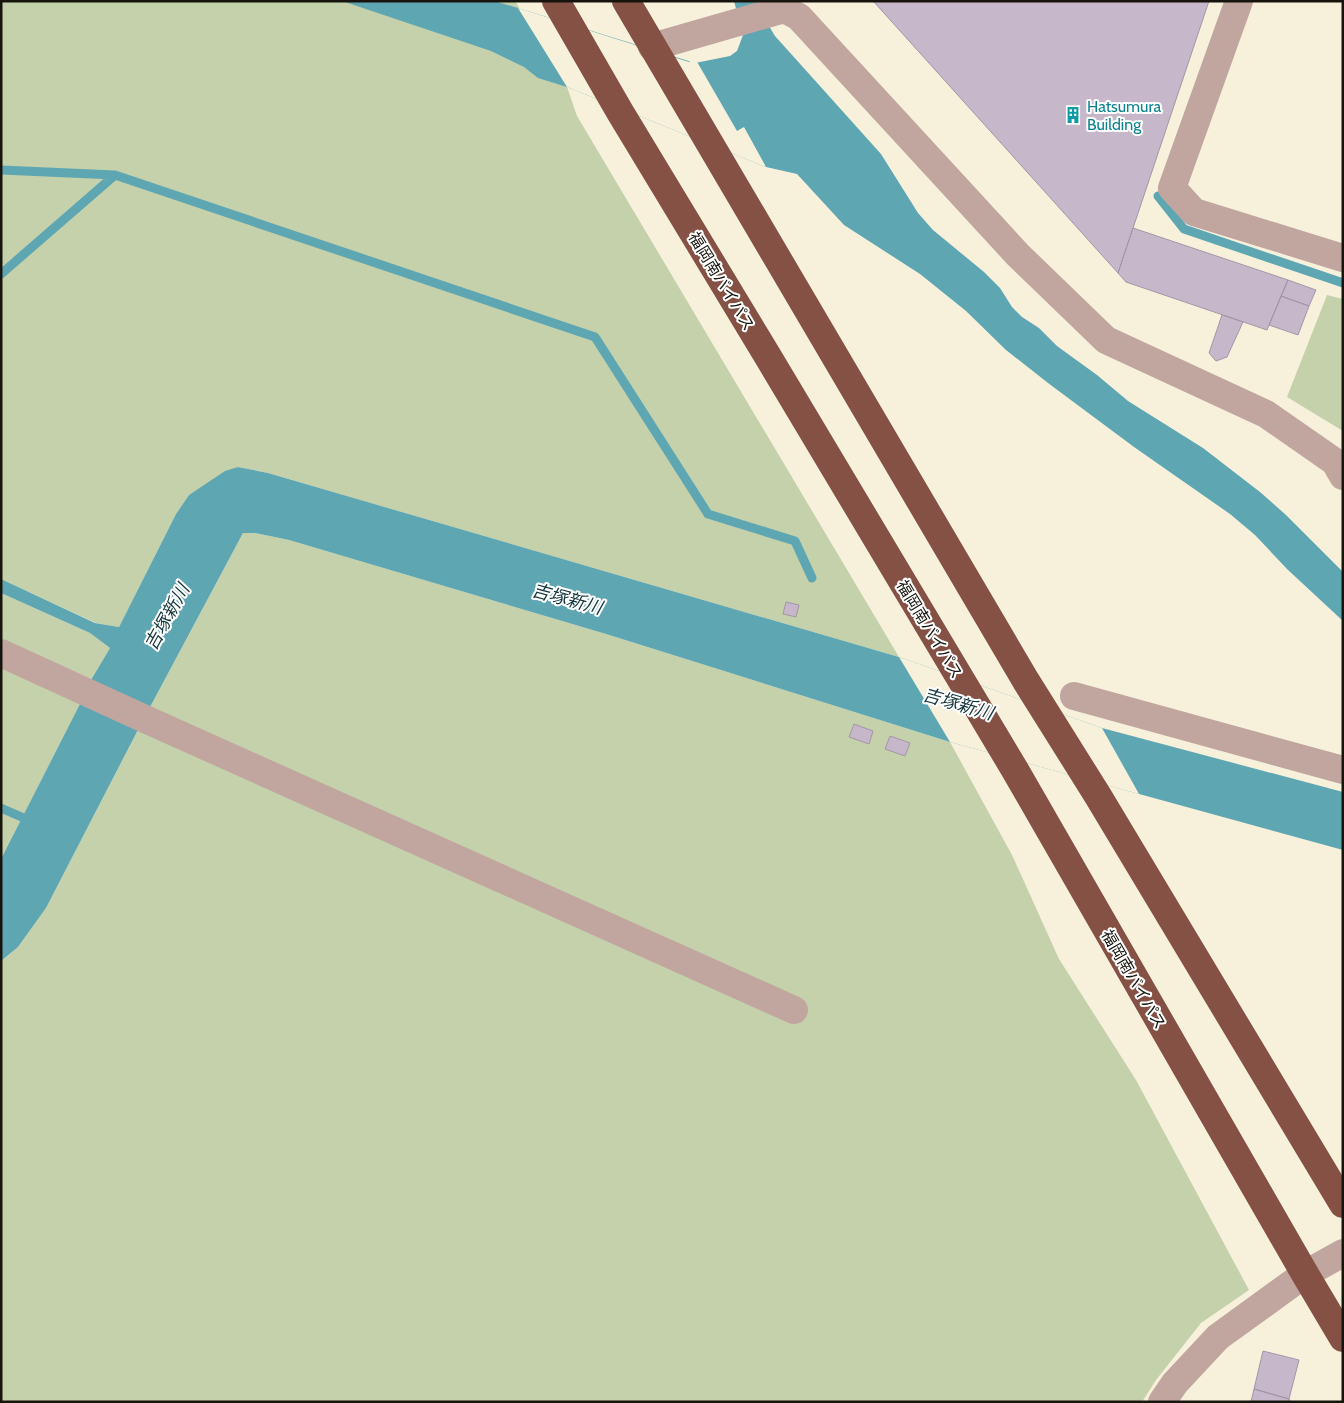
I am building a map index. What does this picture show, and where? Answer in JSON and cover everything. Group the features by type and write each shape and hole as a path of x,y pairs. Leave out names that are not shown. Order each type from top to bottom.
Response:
{"highway":[{"path":"626,1 1026,681 1098,796 1343,1204"},
{"name":"福岡南バイパス","path":"561,9 620,112 1015,770 1343,1338"}],"street":[{"path":"1239,1 1172,188 1194,212 1343,258"},
{"path":"652,47 784,8 802,9 1018,255 1106,340 1266,414 1335,462 1343,476"},
{"path":"1,652 145,720 794,1010"},
{"path":"1074,696 1343,770"},
{"path":"1162,1402 1175,1383 1218,1337 1305,1274 1343,1253"}],"green space":[{"path":"1,1 515,1 567,87 577,116 899,657 268,473 238,467 189,495 176,514 119,627 96,623 1,579"},
{"path":"1327,295 1343,299 1343,431 1287,397"},
{"path":"243,533 255,533 289,540 606,634 950,742 1012,855 1059,959 1136,1080 1249,1290 1201,1323 1156,1380 1142,1402 1,1402 1,961 18,947 46,908"},
{"path":"1,593 90,633 110,648 88,685 1,859"}],"water":[{"path":"342,1 494,1 695,63 730,56 737,51 743,35 734,1 760,1 769,26 775,36 881,154 918,213 933,230 984,272 1000,288 1012,307 1022,317 1039,328 1057,346 1097,375 1128,401 1203,448 1260,492 1343,572 1343,621 1287,569 1255,535 1230,514 1134,447 1048,383 1006,350 966,311 920,274 844,225 797,174 766,167 567,87 538,78 524,67 491,51"},
{"name":"吉塚新川","path":"238,467 268,473 899,657 1102,728 1343,792 1343,850 950,742 606,634 289,540 255,533 243,533 46,908 18,947 1,961 1,859 88,685 110,648 90,633 1,593 1,579 95,623 119,627 176,514 189,495 225,471"}],"pier":[{"path":"518,8 689,62 692,59 696,60 737,131 744,127 766,167 567,87"},
{"path":"899,657 1102,728 1139,794 950,742"}],"building":[{"name":"Hatsumura Building","path":"1209,1 1118,273 874,2"},
{"path":"1133,228 1288,280 1267,330 1126,282 1118,273"},
{"path":"1288,280 1316,290 1309,306 1281,296"},
{"path":"1281,296 1309,306 1298,335 1269,325"},
{"path":"1222,315 1243,322 1227,357 1216,361 1209,353"},
{"path":"786,602 799,605 796,617 783,614"},
{"path":"854,724 873,731 869,744 849,737"},
{"path":"890,736 910,743 905,756 885,749"},
{"path":"1263,1351 1299,1360 1289,1399 1254,1389"},
{"path":"1254,1389 1289,1399 1291,1402 1251,1402"}],"waterway":[{"path":"1,170 115,175"},
{"path":"1,274 115,175 595,337 708,514 795,541 812,578"},
{"path":"1158,196 1184,229 1343,283"},
{"path":"1,808 33,822"}],"place":[{"name":"Hatsumura Building","path":"1073,115"}]}
